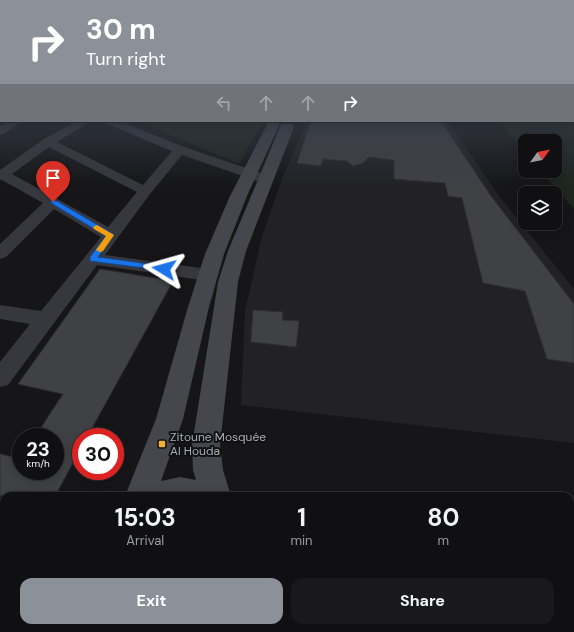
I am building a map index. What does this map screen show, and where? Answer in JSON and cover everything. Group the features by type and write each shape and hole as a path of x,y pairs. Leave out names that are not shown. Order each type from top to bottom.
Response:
{"main road":[{"path":"215,492 208,470 206,445 228,282 257,177 273,128"},
{"path":"142,492 162,444 174,408 208,275 217,247 286,128"}],"street":[{"path":"72,128 48,142 1,175 53,202 110,235"},
{"path":"127,128 180,150 257,177"},
{"path":"48,142 145,191"},
{"path":"0,378 110,235 180,150"},
{"path":"0,253 53,202"},
{"path":"93,259 208,275"},
{"path":"0,312 45,319"}],"shaded area":[{"path":"156,128 259,128 239,164"},
{"path":"304,128 453,128 499,196 518,220 518,230 526,230 574,289 574,443 241,405 245,311 262,236 282,179"},
{"path":"505,128 574,128 574,209 562,195 562,186 554,186 547,178 562,178 562,134 518,134 518,144"}],"building":[{"path":"309,128 446,128 491,196 574,304 574,363 547,359 525,291 483,283 462,198 448,196 445,183 394,179 394,160 369,157 363,163 353,166 347,161 323,159 321,166 297,163"},
{"path":"100,269 173,281 92,428 72,428 72,465 64,479 64,428 41,428 63,394 18,384"},
{"path":"253,310 283,312 282,320 299,321 296,347 251,342"},
{"path":"0,454 12,457 12,480 64,480 57,492 0,492"}],"slow traffic":[{"path":"97,227 110,235 100,250"}],"place":[{"name":"Zitoune Mosquée Al Houda","path":"162,444"}],"route":[{"path":"53,202 110,235 93,259 164,269"}]}
